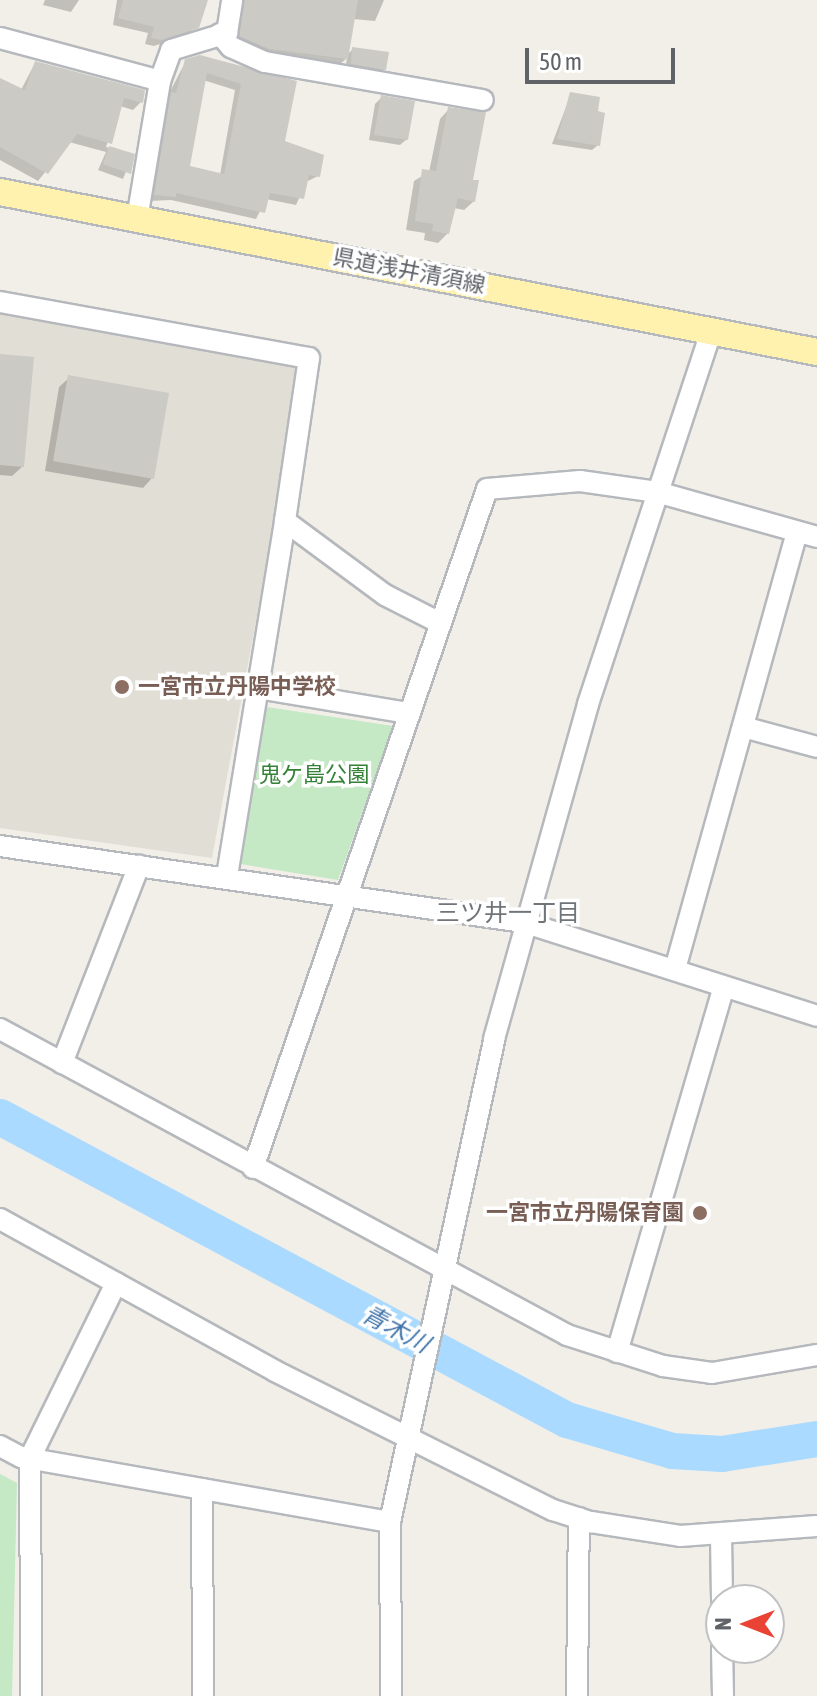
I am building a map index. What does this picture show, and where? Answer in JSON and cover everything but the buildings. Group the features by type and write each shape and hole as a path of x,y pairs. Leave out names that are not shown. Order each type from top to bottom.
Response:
{"main road":[{"name":"県道浅井清須線","path":"0,192 817,352"}],"street":[{"path":"137,219 160,81 171,50 220,34 232,24 232,0"},
{"path":"220,34 231,47 265,62 483,100"},
{"path":"0,38 160,81"},
{"path":"0,302 309,358 227,876"},
{"path":"391,1696 390,1522 523,922 657,492 712,330"},
{"path":"253,1168 487,489 580,481 657,492 807,535 743,727 675,969"},
{"path":"285,521 385,595 440,623"},
{"path":"258,688 408,713"},
{"path":"743,727 817,747"},
{"path":"0,846 227,876 523,922 817,1016"},
{"path":"62,1063 139,865"},
{"path":"617,1352 724,987"},
{"path":"0,1029 567,1335 617,1352 712,1373 817,1355"},
{"path":"0,1219 275,1371 410,1426 483,1476 579,1518 680,1536 817,1526"},
{"path":"31,1696 30,1458 116,1283"},
{"path":"0,1446 30,1458 390,1522"},
{"path":"202,1489 203,1696"},
{"path":"577,1696 579,1518"},
{"path":"721,1535 722,1584"},
{"path":"722,1664 723,1696"}],"shaded area":[{"name":"一宮市立丹陽中学校","path":"0,308 306,351 212,858 0,828"}],"green space":[{"name":"鬼ケ島公園","path":"267,707 393,726 338,880 241,864"},
{"path":"0,1474 17,1483 12,1696 0,1696"}],"waterway":[{"name":"青木川","path":"0,1117 567,1420 672,1451 722,1454 817,1439"}],"place":[{"name":"一宮市立丹陽中学校","path":"122,687"},
{"name":"一宮市立丹陽保育園","path":"700,1213"}],"district":[{"name":"三ツ井一丁目","path":"508,913"}]}
